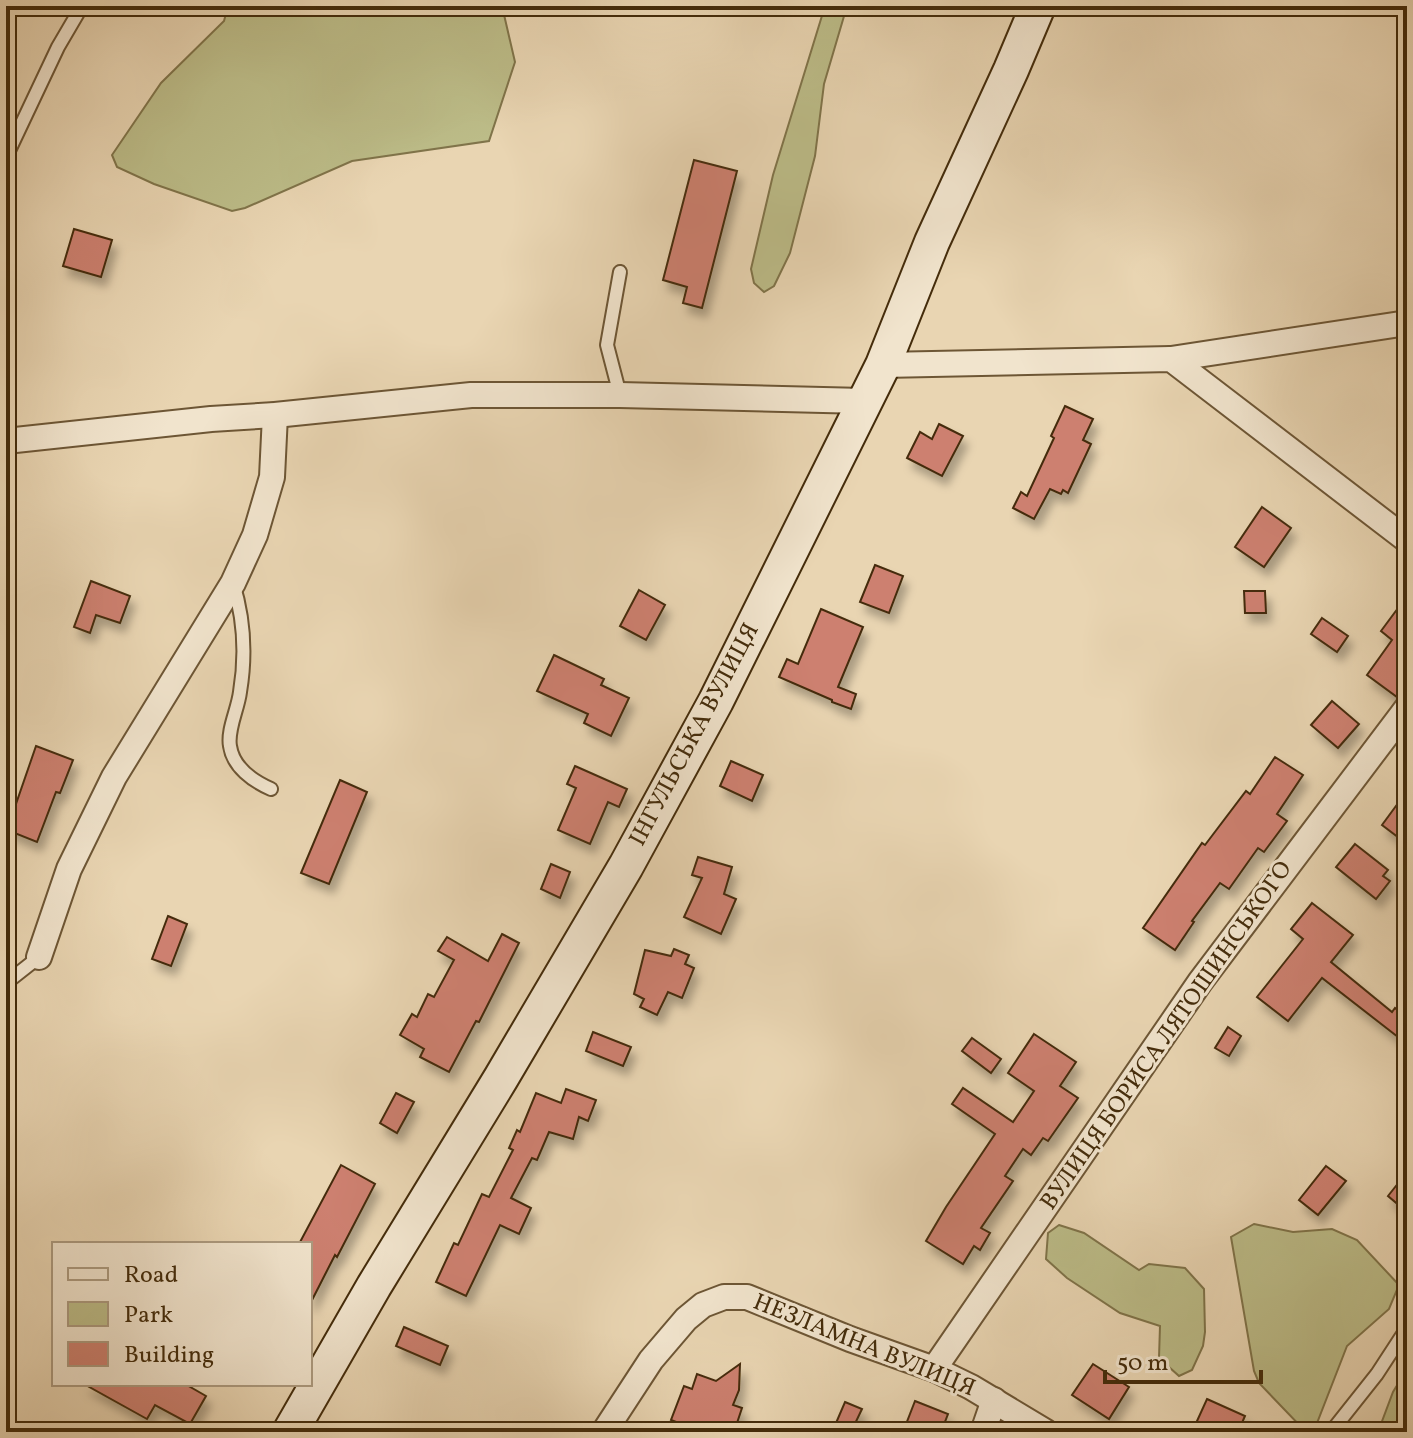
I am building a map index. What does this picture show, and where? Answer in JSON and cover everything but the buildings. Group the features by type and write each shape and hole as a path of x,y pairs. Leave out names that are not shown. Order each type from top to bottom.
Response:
{"street":[{"name":"ІНГУЛЬСЬКА ВУЛИЦЯ","path":"290,1432 626,866 716,701 883,365 932,242 1038,6"},
{"path":"883,365 1171,359 1407,323"},
{"path":"1171,359 1407,540"},
{"path":"6,441 471,395 864,401"},
{"path":"39,957 69,869 114,777 233,583 255,535 272,477 275,415"},
{"name":"ВУЛИЦЯ БОРИСА ЛЯТОШИНСЬКОГО","path":"934,1369 1200,982 1407,708"},
{"name":"НЕЗЛАМНА ВУЛИЦЯ","path":"604,1432 651,1360 686,1319 703,1305 724,1297 747,1297 768,1304 850,1339 934,1369 1046,1432"},
{"path":"983,1432 994,1400"}],"lane":[{"path":"6,157 58,47 82,6"},
{"path":"620,272 607,345 620,395"},
{"path":"233,583 244,643 240,692 229,744 234,760 256,782 271,789"},
{"path":"6,983 39,957"},
{"path":"1331,1432 1377,1374 1407,1328"}],"green space":[{"path":"228,6 502,6 515,62 489,141 352,161 232,211 154,184 117,167 112,155 161,83 224,21"},
{"path":"825,6 847,6 824,84 815,156 790,253 774,286 764,292 754,283 751,269 773,175"},
{"path":"1254,1224 1293,1232 1332,1229 1357,1240 1399,1285 1389,1309 1347,1346 1317,1423 1305,1431 1259,1383 1254,1371 1231,1237"},
{"path":"1059,1225 1084,1233 1139,1270 1149,1264 1185,1268 1204,1289 1203,1346 1192,1370 1179,1376 1159,1358 1160,1326 1120,1313 1067,1278 1046,1259 1048,1233"},
{"path":"1407,1369 1407,1432 1378,1432 1393,1392"}]}
